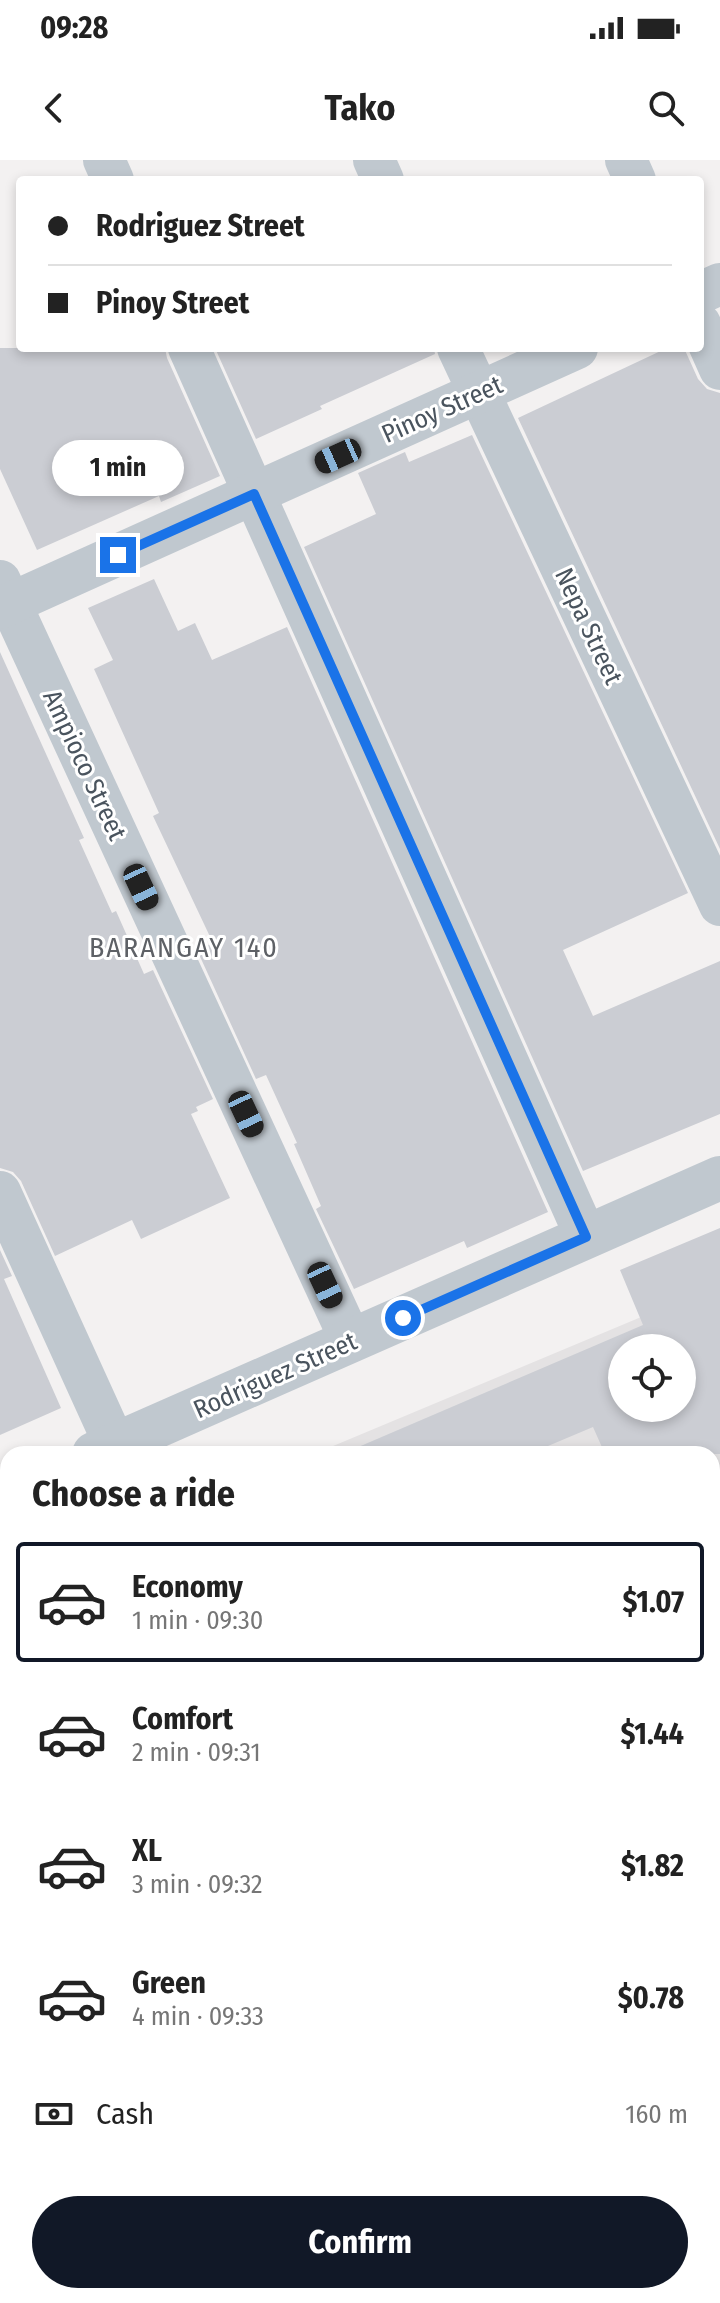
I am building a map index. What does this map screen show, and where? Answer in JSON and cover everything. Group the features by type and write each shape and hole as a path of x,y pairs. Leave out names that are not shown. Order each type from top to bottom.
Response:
{"street":[{"path":"704,333 720,369"},
{"path":"191,352 586,1237"},
{"name":"Nepa Street","path":"460,352 720,905"},
{"name":"Pinoy Street","path":"3,597 254,494 568,352"},
{"name":"Ampioco Street","path":"3,597 351,1341"},
{"name":"Rodriguez Street","path":"111,1446 720,1178"},
{"path":"0,1192 103,1446"}],"shaded area":[{"path":"720,1284 720,1446 333,1446"}],"building":[{"path":"0,348 16,348 16,352 166,352 220,476 161,502 159,496 37,550 0,469"},
{"path":"217,352 435,352 435,354 256,439"},
{"path":"658,352 686,352 698,379 707,389 720,393 720,849 518,418"},
{"path":"472,435 688,893 563,950 593,1016 720,961 720,1114 583,1171 304,547 376,514 358,473 405,452 409,462"},
{"path":"154,579 178,631 195,623 212,660 287,627 548,1212 467,1248 464,1241 354,1289 316,1209 321,1206 266,1075 256,1079 197,950 213,943 153,816 159,813 94,669 113,660 88,608"},
{"path":"0,652 84,838 79,840 112,913 116,911 144,974 153,970 213,1099 196,1107 198,1111 191,1114 230,1198 141,1239 132,1220 55,1256 21,1181 13,1172 0,1168"},
{"path":"720,1228 720,1446 601,1446 593,1427 548,1446 361,1446 608,1340 608,1422 696,1422 696,1334 622,1334 643,1325 620,1270"},
{"path":"0,1250 12,1276 4,1279 61,1408 0,1435"}],"district":[{"name":"BARANGAY 140","path":"184,947"}],"route":[{"path":"118,555 254,494 586,1237 403,1318"}]}
